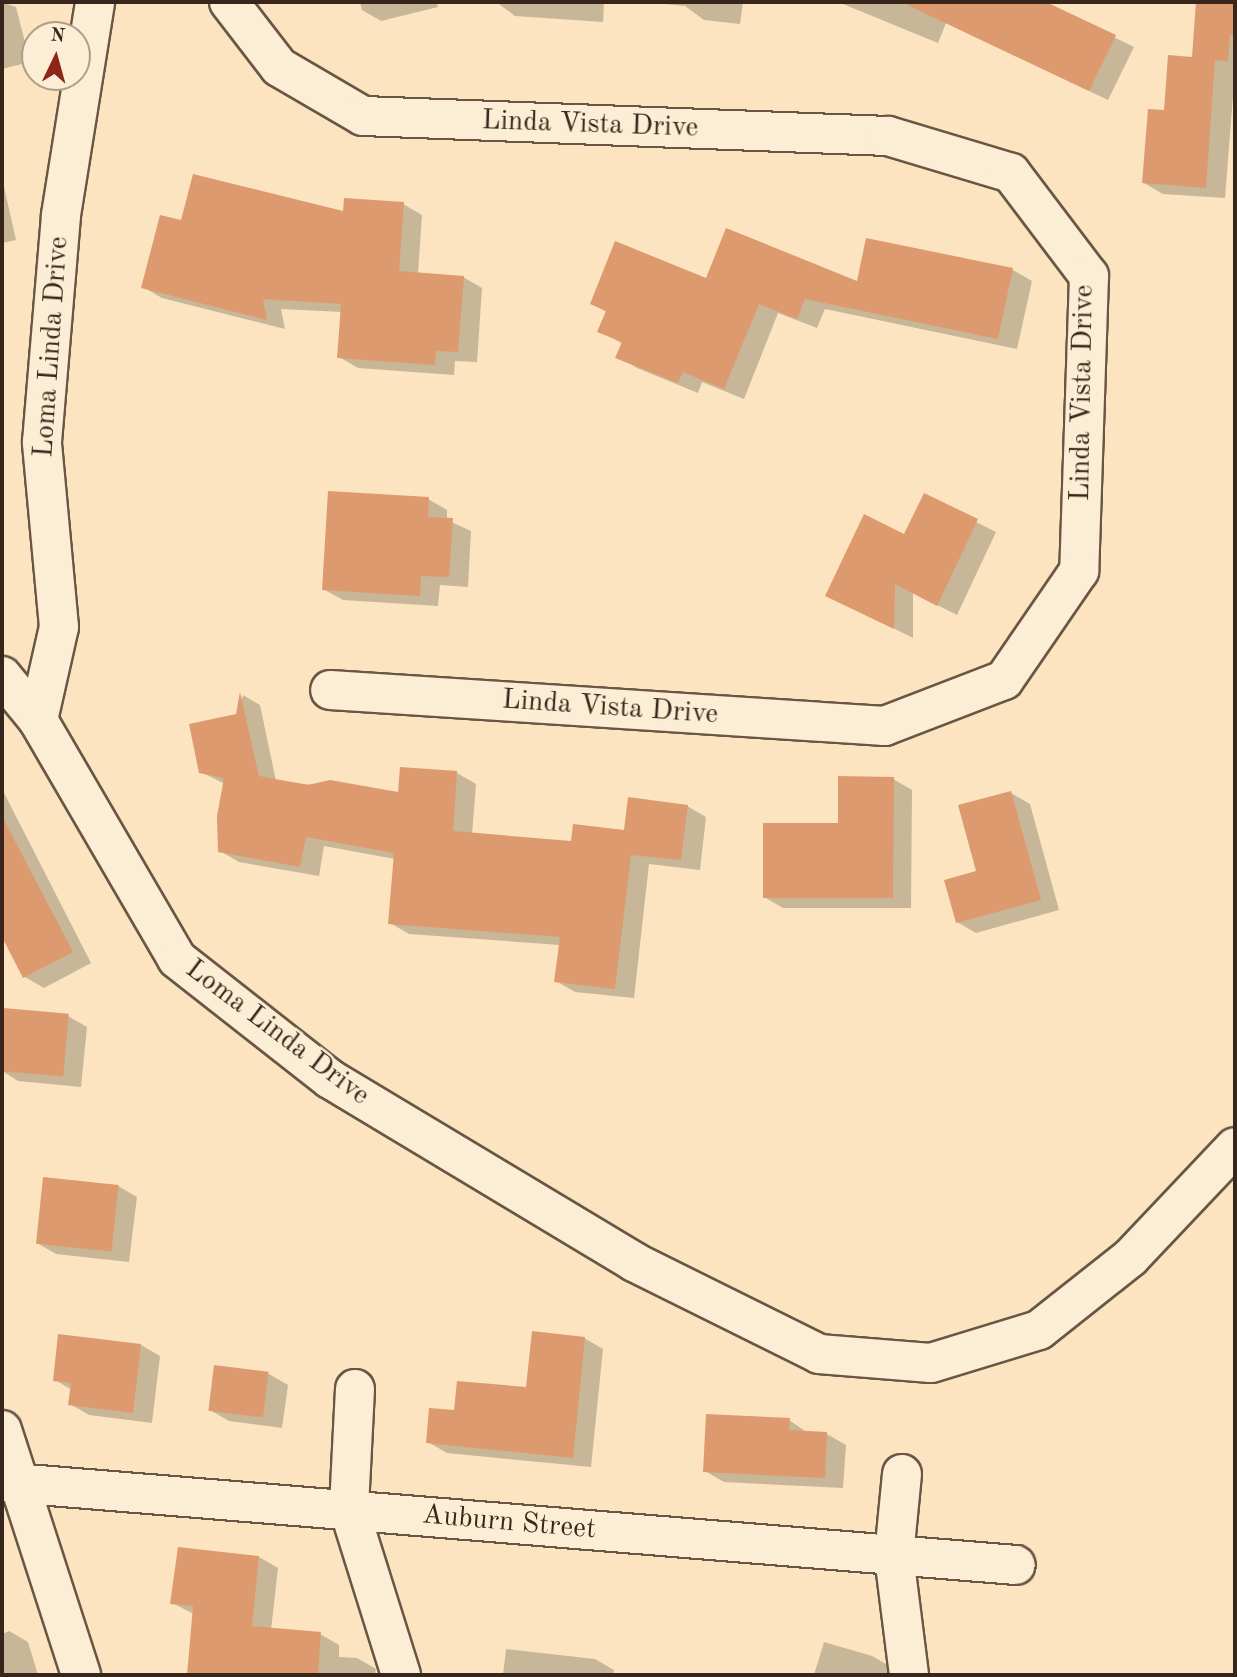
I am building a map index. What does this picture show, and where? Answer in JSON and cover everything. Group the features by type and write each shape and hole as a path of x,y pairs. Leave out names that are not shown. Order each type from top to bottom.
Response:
{"street":[{"name":"Loma Linda Drive","path":"94,2 61,215 43,429 60,627 38,720 177,959 330,1079 634,1262 819,1354 931,1363 1039,1330 1131,1257 1235,1147"},
{"name":"Linda Vista Drive","path":"229,2 279,67 363,116 888,136 1011,173 1089,276 1079,571 1004,680 885,726 330,690"},
{"path":"2,676 38,720"},
{"path":"355,1389 349,1509 401,1675"},
{"path":"2,1430 10,1483 81,1675"},
{"path":"902,1474 894,1556 909,1675"},
{"name":"Auburn Street","path":"10,1483 1016,1565"}],"building":[{"path":"901,2 1046,2 1116,35 1089,91"},
{"path":"1196,2 1235,2 1235,35 1230,35 1228,61 1215,60 1206,188 1142,183 1148,109 1164,110 1168,55 1192,57"},
{"path":"193,174 343,211 344,198 404,202 399,271 464,276 458,352 436,351 435,365 337,358 341,304 263,299 267,320 141,288 160,215 181,220"},
{"path":"726,228 857,281 866,238 1013,268 998,339 805,299 797,319 759,304 724,389 683,372 678,383 615,358 622,342 597,332 606,311 590,304 615,241 706,278"},
{"path":"328,491 429,497 428,517 453,518 449,577 421,576 420,596 322,590"},
{"path":"924,493 978,519 937,606 895,584 894,629 825,596 864,514 904,534"},
{"path":"240,692 259,776 308,785 330,780 398,792 400,767 457,771 453,831 571,841 573,824 624,830 628,797 688,805 681,860 631,855 615,989 554,982 560,937 388,924 394,853 306,837 300,867 218,852 217,816 224,778 199,773 189,724 236,714"},
{"path":"838,776 894,777 893,898 763,898 763,823 838,823"},
{"path":"1011,791 1041,900 956,923 944,880 976,871 958,805"},
{"path":"2,816 73,952 23,978 2,937"},
{"path":"4,1008 69,1014 63,1076 2,1071"},
{"path":"43,1177 119,1185 112,1252 36,1244"},
{"path":"532,1331 585,1337 573,1458 426,1443 429,1408 454,1410 457,1381 526,1387"},
{"path":"58,1334 141,1344 133,1413 68,1405 71,1383 53,1381"},
{"path":"214,1365 269,1372 263,1417 208,1411"},
{"path":"706,1414 790,1418 789,1430 827,1432 825,1478 703,1472"},
{"path":"178,1547 259,1556 252,1626 321,1632 318,1675 187,1675 193,1606 170,1604"}]}
